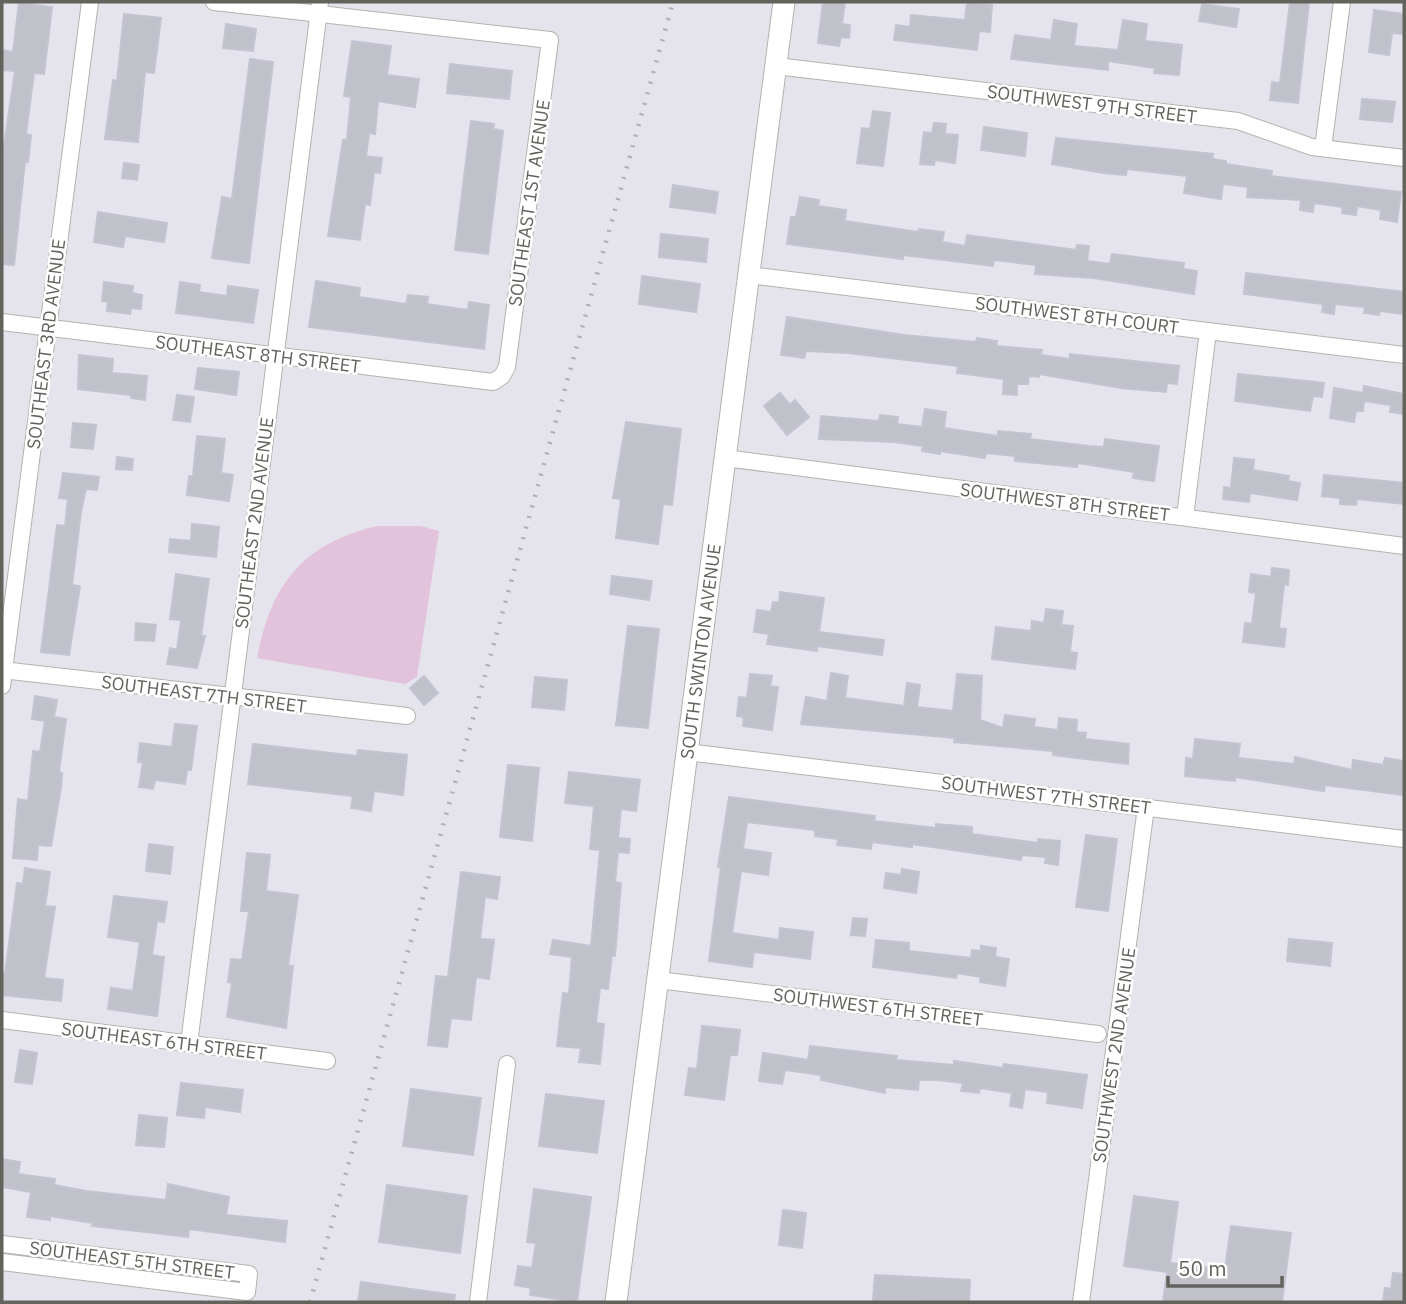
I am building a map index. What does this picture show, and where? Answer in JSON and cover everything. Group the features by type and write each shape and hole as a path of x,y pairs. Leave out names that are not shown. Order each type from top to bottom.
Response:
{"street":[{"name":"SOUTHEAST 3RD AVENUE","path":"2,676 90,2"},
{"path":"214,2 319,8"},
{"name":"SOUTH SWINTON AVENUE","path":"616,1302 784,2"},
{"path":"1323,148 1342,2"},
{"name":"SOUTHEAST 1ST AVENUE","path":"319,8 550,40 507,367"},
{"name":"SOUTHEAST 2ND AVENUE","path":"189,1044 319,8"},
{"name":"SOUTHWEST 9TH STREET","path":"776,66 1238,121 1323,148 1404,158"},
{"name":"SOUTHWEST 8TH COURT","path":"749,275 1404,355"},
{"name":"SOUTHEAST 8TH STREET","path":"2,322 493,382 502,376 507,367"},
{"path":"1185,517 1208,331"},
{"name":"SOUTHWEST 8TH STREET","path":"725,458 1404,546"},
{"name":"SOUTHEAST 7TH STREET","path":"2,676 407,716"},
{"name":"SOUTHWEST 7TH STREET","path":"687,752 1404,839"},
{"name":"SOUTHWEST 2ND AVENUE","path":"1081,1302 1146,807"},
{"name":"SOUTHWEST 6TH STREET","path":"658,980 1098,1034"},
{"name":"SOUTHEAST 6TH STREET","path":"2,1020 327,1061"},
{"path":"478,1302 507,1064"},
{"name":"SOUTHEAST 5TH STREET","path":"2,1244 250,1274 247,1292 2,1262"}],"shaded area":[{"path":"377,526 421,526 439,531 417,677 405,684 257,658 271,608 294,571 310,556 329,544"}],"building":[{"path":"823,2 845,2 842,24 850,25 849,38 841,37 839,46 818,43"},
{"path":"967,2 992,5 990,32 979,31 977,50 894,40 896,25 910,27 911,15 965,20"},
{"path":"1290,2 1309,2 1298,103 1270,100 1272,82 1280,83"},
{"path":"19,3 52,7 44,74 34,73 26,134 31,135 28,162 25,161 14,265 2,264 3,152 15,71 2,70 2,50 13,52"},
{"path":"1202,4 1239,9 1236,27 1199,21"},
{"path":"1374,10 1404,14 1403,34 1392,33 1389,55 1369,52"},
{"path":"124,14 161,18 154,73 145,72 138,142 105,139 113,80 117,81"},
{"path":"1054,20 1077,24 1074,46 1118,50 1123,20 1147,24 1145,41 1182,45 1179,75 1154,73 1155,68 1108,61 1108,70 1011,59 1015,35 1051,40"},
{"path":"226,24 256,29 253,51 223,48"},
{"path":"352,41 391,46 387,75 419,79 415,107 378,101 375,134 369,133 366,156 382,158 380,173 374,172 370,205 365,204 360,240 328,236 343,140 347,140 351,97 344,96"},
{"path":"250,59 273,62 249,263 212,258 222,197 232,199"},
{"path":"450,64 512,71 509,99 447,93"},
{"path":"1362,99 1395,102 1392,122 1360,119"},
{"path":"873,111 890,113 883,166 857,163 862,128 870,129"},
{"path":"471,121 494,124 493,129 503,131 488,254 455,250"},
{"path":"934,123 946,124 945,134 958,135 955,163 935,160 934,165 920,164 924,132 932,133"},
{"path":"984,127 1027,133 1025,156 981,150"},
{"path":"1056,138 1213,154 1212,159 1226,161 1226,164 1272,171 1271,176 1401,192 1397,222 1380,219 1381,210 1357,206 1356,215 1342,213 1343,207 1314,203 1313,212 1300,210 1301,200 1247,197 1248,187 1223,184 1221,199 1184,193 1187,176 1127,169 1126,175 1103,173 1052,164"},
{"path":"124,163 139,165 137,180 122,178"},
{"path":"673,185 718,192 715,213 670,207"},
{"path":"800,197 819,200 818,206 846,210 845,221 918,232 919,229 944,232 942,242 965,246 967,235 1076,250 1077,245 1089,246 1087,261 1110,264 1112,254 1184,263 1183,269 1197,271 1194,294 1094,278 1035,274 1036,265 994,260 993,266 903,255 903,259 787,244 791,217 796,217"},
{"path":"98,212 167,223 164,242 125,236 123,247 94,242"},
{"path":"661,234 708,239 706,262 659,257"},
{"path":"1246,273 1404,292 1404,314 1380,311 1379,315 1364,313 1365,307 1335,304 1334,314 1322,312 1323,304 1244,294"},
{"path":"642,276 700,284 696,312 639,304"},
{"path":"316,281 360,288 359,297 406,304 408,295 428,297 427,304 468,310 469,302 489,305 484,349 309,327"},
{"path":"104,282 133,286 132,293 142,295 141,309 131,308 130,314 107,311 108,302 102,301"},
{"path":"180,282 200,285 199,292 227,296 228,286 258,290 253,323 176,313"},
{"path":"787,317 904,335 976,342 977,338 997,341 996,346 1042,350 1041,355 1070,359 1070,354 1179,366 1177,384 1167,383 1166,392 1121,388 1039,374 1039,377 1029,376 1028,384 1017,384 1017,395 1003,394 1004,379 957,373 958,366 848,353 806,351 804,358 781,355"},
{"path":"79,355 113,359 112,373 147,376 145,400 131,398 131,395 78,389"},
{"path":"198,368 239,372 236,395 195,389"},
{"path":"1238,374 1324,383 1322,397 1313,396 1310,411 1235,401"},
{"path":"1364,386 1404,394 1404,414 1390,412 1391,405 1364,401 1363,411 1356,411 1354,422 1330,418 1334,388 1363,393"},
{"path":"780,393 790,405 795,400 809,417 787,435 764,406"},
{"path":"177,395 194,397 190,422 173,420"},
{"path":"925,409 946,412 944,428 998,436 998,431 1031,434 1030,439 1089,446 1104,447 1105,439 1159,446 1154,481 1133,478 1134,472 1078,463 1077,467 1015,461 1015,456 986,453 985,458 940,451 940,454 922,451 923,446 895,442 819,439 821,416 879,421 880,415 898,417 897,424 922,427"},
{"path":"626,422 681,429 672,505 663,504 658,544 616,538 621,499 613,498"},
{"path":"73,423 96,425 93,449 71,447"},
{"path":"197,436 225,439 221,473 233,475 229,501 187,495 189,476 193,476"},
{"path":"117,457 133,459 132,470 116,469"},
{"path":"1234,458 1254,460 1253,470 1289,476 1288,481 1300,483 1297,500 1250,493 1249,502 1223,499 1224,487 1231,488"},
{"path":"63,473 99,477 97,490 86,489 81,512 72,585 80,586 69,655 41,652 57,525 65,526 68,499 59,498"},
{"path":"1324,475 1404,483 1404,504 1357,499 1356,505 1340,504 1340,498 1322,496"},
{"path":"192,524 219,527 216,557 169,552 170,539 191,541"},
{"path":"1272,568 1289,570 1288,585 1284,584 1279,628 1286,629 1284,647 1243,642 1245,623 1252,624 1256,593 1249,592 1251,574 1271,577"},
{"path":"176,574 209,579 201,636 205,636 197,668 167,664 170,648 177,650 181,620 170,619"},
{"path":"612,576 652,581 649,600 610,594"},
{"path":"780,592 824,598 819,632 884,640 882,655 817,646 817,651 767,644 769,634 754,632 757,610 771,612 773,602 779,603"},
{"path":"1046,609 1063,611 1061,625 1073,626 1070,652 1077,653 1075,669 992,659 996,627 1031,631 1032,621 1044,623"},
{"path":"136,623 156,625 154,641 135,640"},
{"path":"628,626 659,629 648,728 616,725"},
{"path":"831,673 848,676 845,698 904,706 907,683 920,685 917,707 953,711 957,674 982,676 980,720 1003,728 1005,715 1035,719 1034,727 1058,730 1059,718 1077,720 1076,732 1086,733 1085,739 1129,744 1128,764 1053,755 1053,751 954,742 955,738 801,724 806,697 827,701"},
{"path":"750,674 772,676 770,686 778,687 772,730 743,726 744,717 737,716 739,697 747,698"},
{"path":"424,676 438,693 424,705 410,688"},
{"path":"535,677 567,680 564,710 532,707"},
{"path":"35,696 57,700 54,717 66,719 59,772 62,773 61,788 51,846 38,845 37,860 13,858 18,799 28,801 33,751 40,752 45,721 32,719"},
{"path":"175,724 197,726 191,770 187,770 185,784 155,780 153,789 139,787 143,762 138,762 140,743 172,747"},
{"path":"1195,739 1240,744 1238,758 1294,764 1295,757 1352,770 1353,760 1383,765 1385,758 1404,761 1404,795 1325,785 1324,791 1235,777 1235,781 1185,776 1186,758 1193,759"},
{"path":"253,744 357,756 358,750 407,755 403,795 374,791 371,811 351,808 353,796 248,784"},
{"path":"508,765 539,768 532,841 500,837"},
{"path":"569,772 640,780 636,811 621,809 618,838 630,839 629,853 618,852 615,882 621,883 615,956 612,955 608,989 600,988 596,1023 604,1024 600,1064 579,1062 581,1048 557,1046 563,993 569,994 572,957 550,954 553,940 591,946 600,850 590,849 594,806 565,803"},
{"path":"729,797 875,816 874,821 936,828 936,824 972,827 972,834 1038,843 1038,839 1060,841 1058,865 1045,863 1046,857 1022,855 1021,860 912,844 912,847 872,842 871,849 837,845 838,839 815,836 815,830 747,822 743,849 771,853 768,875 741,871 732,933 779,940 780,928 813,932 810,959 754,952 752,967 709,961 721,867 718,867"},
{"path":"1086,835 1117,839 1108,911 1076,907"},
{"path":"149,844 173,847 170,874 146,871"},
{"path":"247,853 270,855 266,891 298,895 288,966 293,966 286,1028 227,1017 232,983 228,982 231,959 242,960 249,911 241,911"},
{"path":"25,868 50,872 45,906 55,907 44,978 63,980 61,1001 2,995 2,974 5,974 17,883 23,884"},
{"path":"902,869 919,872 916,893 884,888 886,873 901,875"},
{"path":"461,872 500,877 497,899 485,897 480,939 494,940 489,979 476,977 471,1020 451,1018 447,1047 428,1045 436,976 448,977"},
{"path":"114,896 167,902 164,922 157,921 152,955 164,957 157,1016 108,1009 111,988 133,991 140,942 108,937"},
{"path":"853,918 867,919 865,936 851,935"},
{"path":"1289,939 1332,943 1330,966 1287,961"},
{"path":"876,940 909,943 909,951 971,958 972,950 981,951 981,946 996,948 995,957 1009,959 1005,986 980,982 981,977 957,973 956,978 873,967"},
{"path":"702,1026 740,1030 737,1055 730,1055 724,1100 685,1095 689,1068 697,1069"},
{"path":"810,1046 897,1056 896,1060 954,1065 954,1061 1003,1068 1004,1064 1087,1075 1082,1108 1047,1103 1048,1092 1025,1089 1022,1108 1010,1106 1012,1093 980,1088 979,1093 961,1091 963,1083 937,1080 919,1080 918,1090 885,1087 885,1093 821,1080 821,1075 785,1070 782,1084 759,1081 763,1053 808,1060"},
{"path":"20,1050 37,1053 32,1084 15,1082"},
{"path":"181,1083 243,1090 240,1112 205,1107 204,1118 177,1115"},
{"path":"411,1089 481,1098 473,1155 403,1146"},
{"path":"546,1094 604,1101 597,1153 539,1146"},
{"path":"139,1115 167,1118 164,1147 136,1145"},
{"path":"2,1159 20,1162 18,1174 55,1179 54,1185 86,1191 166,1200 168,1184 229,1197 226,1215 287,1221 285,1242 189,1229 188,1237 92,1226 93,1223 50,1216 50,1220 27,1217 31,1192 2,1187"},
{"path":"387,1185 467,1196 460,1253 379,1242"},
{"path":"534,1189 591,1197 577,1302 530,1295 531,1288 515,1285 518,1266 532,1268 536,1243 527,1242"},
{"path":"1134,1196 1178,1202 1170,1263 1225,1269 1231,1226 1291,1233 1282,1302 1163,1302 1167,1272 1124,1266"},
{"path":"783,1210 806,1213 802,1248 779,1245"},
{"path":"1393,1273 1404,1274 1404,1302 1383,1302 1385,1288 1391,1289"},
{"path":"875,1275 970,1280 969,1302 873,1300"},
{"path":"361,1282 455,1295 454,1302 358,1302"}],"railway":[{"path":"310,1302 673,2"}]}
